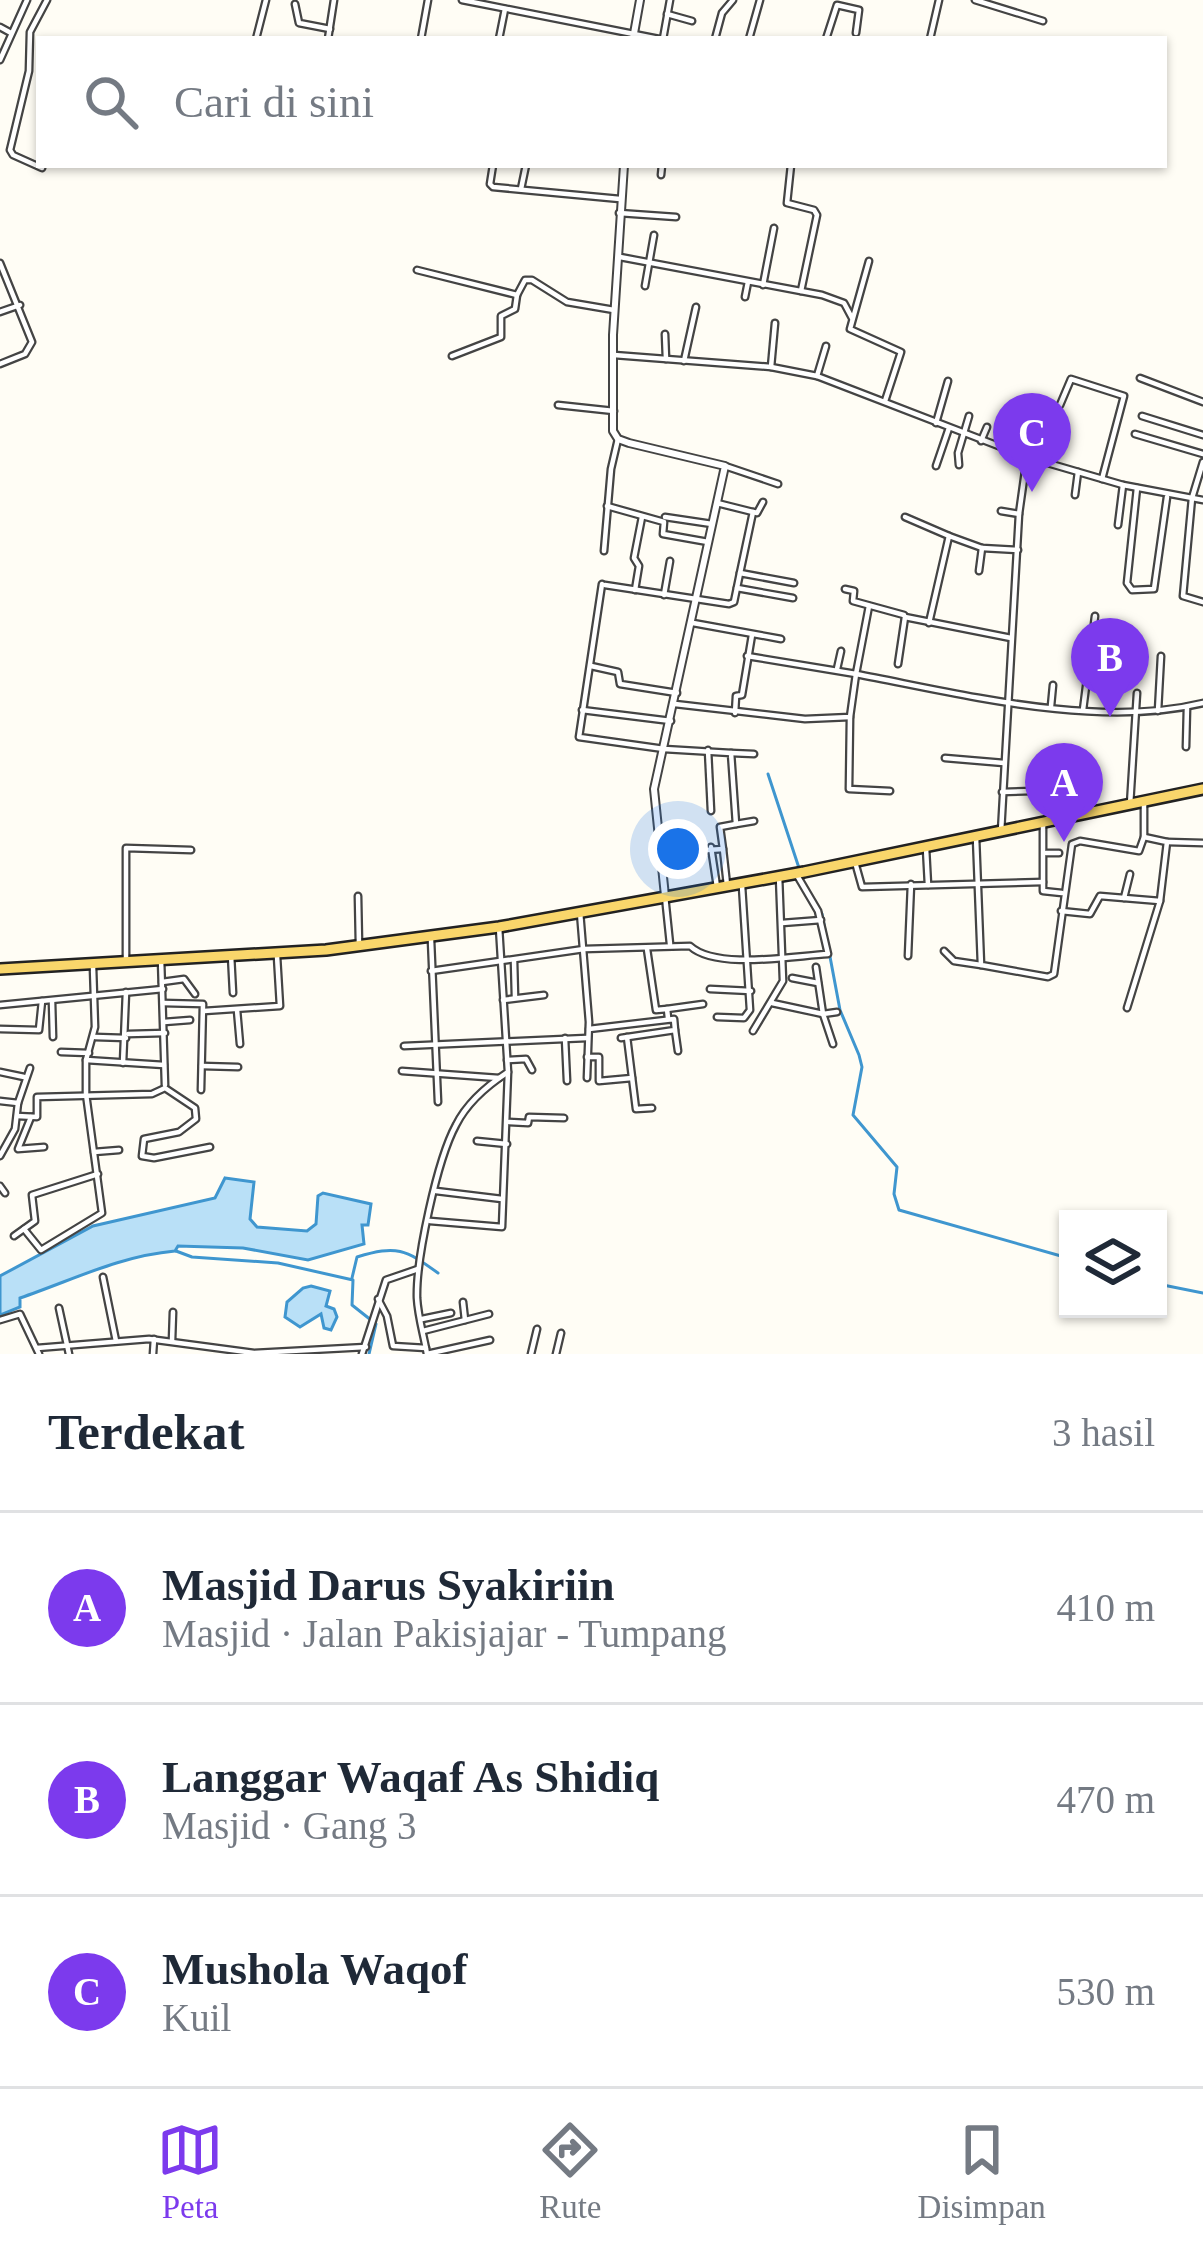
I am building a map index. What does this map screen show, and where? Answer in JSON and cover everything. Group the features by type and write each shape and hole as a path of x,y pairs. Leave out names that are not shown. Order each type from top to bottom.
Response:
{"main road":[{"path":"0,969 277,953 499,927 855,862 1203,790"}],"street":[{"path":"0,60 27,0"},
{"path":"36,165 10,150 29,71 30,32 47,0"},
{"path":"257,36 266,0"},
{"path":"329,36 334,0"},
{"path":"422,36 428,0"},
{"path":"462,0 633,36 640,0"},
{"path":"517,8 518,0"},
{"path":"662,36 670,0"},
{"path":"716,36 722,13 733,0"},
{"path":"750,36 760,0"},
{"path":"931,36 939,0"},
{"path":"975,0 1042,21"},
{"path":"295,4 299,23 330,29"},
{"path":"827,36 837,5 860,10 856,33"},
{"path":"500,36 506,7"},
{"path":"667,14 692,21"},
{"path":"0,27 11,33"},
{"path":"493,168 490,187 620,199"},
{"path":"521,189 525,168"},
{"path":"625,168 613,431 629,443 778,484"},
{"path":"662,168 662,176"},
{"path":"791,168 787,202 818,215 801,291"},
{"path":"620,212 676,218"},
{"path":"763,285 774,228"},
{"path":"645,286 654,236"},
{"path":"620,257 839,299 852,318"},
{"path":"869,261 852,332 901,352 886,401"},
{"path":"0,263 32,342 30,349 0,364"},
{"path":"417,270 517,295"},
{"path":"452,356 501,337 501,317 514,310 517,295 528,280 568,302 615,310"},
{"path":"746,297 748,282"},
{"path":"0,312 20,305"},
{"path":"684,361 696,307"},
{"path":"771,367 775,323"},
{"path":"665,334 667,359"},
{"path":"817,376 826,346"},
{"path":"618,356 771,367 817,376 1027,457 1124,485 1203,500"},
{"path":"1140,378 1203,402"},
{"path":"1060,405 1071,380 1124,396 1102,479"},
{"path":"936,423 947,381"},
{"path":"558,404 614,411"},
{"path":"959,465 969,416"},
{"path":"1142,416 1203,435"},
{"path":"982,441 987,427"},
{"path":"937,466 949,428"},
{"path":"629,443 632,432"},
{"path":"1135,434 1203,458 1192,498 1183,596 1203,602"},
{"path":"604,550 618,439"},
{"path":"1001,832 1018,514 1027,457"},
{"path":"670,946 654,789 725,466"},
{"path":"1075,495 1078,472"},
{"path":"1118,525 1124,485"},
{"path":"1137,488 1127,583 1132,590 1154,589 1168,495"},
{"path":"717,503 760,512 763,502"},
{"path":"666,504 662,534 708,542"},
{"path":"607,506 643,517 712,524"},
{"path":"1001,511 1018,514"},
{"path":"753,512 733,604 601,584 581,739 754,754"},
{"path":"635,590 639,566 634,559 643,517"},
{"path":"904,517 982,548 1018,550"},
{"path":"929,623 949,536"},
{"path":"979,571 982,548"},
{"path":"1188,549 1203,550"},
{"path":"664,595 670,561"},
{"path":"740,573 794,583"},
{"path":"737,588 793,598"},
{"path":"845,589 854,591 853,601 905,617 1011,638"},
{"path":"869,606 850,717 850,790 890,791"},
{"path":"1083,710 1095,616"},
{"path":"898,664 905,617"},
{"path":"693,622 781,639"},
{"path":"735,712 753,633"},
{"path":"837,669 841,651"},
{"path":"748,656 1083,710 1158,711 1203,703"},
{"path":"1158,711 1161,656"},
{"path":"591,666 618,672 618,684 677,693"},
{"path":"1051,706 1053,685"},
{"path":"1130,805 1137,694"},
{"path":"675,704 805,719 850,717"},
{"path":"1186,747 1187,707"},
{"path":"583,710 671,721"},
{"path":"708,750 711,811"},
{"path":"731,753 736,824"},
{"path":"945,758 1004,763"},
{"path":"1002,792 1033,790"},
{"path":"944,951 954,961 1052,976 1073,842 1136,852 1144,837 1144,802"},
{"path":"722,886 720,827 754,821"},
{"path":"1043,824 1044,892 1062,893"},
{"path":"976,837 981,965"},
{"path":"1144,837 1203,843"},
{"path":"1127,1007 1160,901 1167,842"},
{"path":"711,847 722,886"},
{"path":"926,847 928,885"},
{"path":"126,962 126,848 191,850"},
{"path":"662,853 723,849"},
{"path":"1046,853 1059,853"},
{"path":"855,862 861,887 1043,882"},
{"path":"430,971 584,949 690,946 710,957 749,958 828,954 821,920 799,872"},
{"path":"1124,898 1130,874"},
{"path":"753,1031 782,981 779,876"},
{"path":"716,1017 748,1016 751,991 742,882"},
{"path":"908,956 911,884"},
{"path":"358,896 359,946"},
{"path":"1061,911 1090,914 1100,896 1160,901"},
{"path":"580,912 589,1029 587,1078"},
{"path":"782,923 821,920"},
{"path":"429,1221 500,1229 508,1072 499,927"},
{"path":"431,936 438,1102"},
{"path":"647,949 656,1010 703,1004"},
{"path":"204,1011 280,1006 277,953"},
{"path":"231,956 233,993"},
{"path":"161,959 165,1088"},
{"path":"514,961 515,997"},
{"path":"24,1229 41,1250 101,1215 86,1094 93,1037 93,963"},
{"path":"816,968 833,1044"},
{"path":"792,978 818,983"},
{"path":"0,1005 126,992 184,980 195,994"},
{"path":"710,989 751,991"},
{"path":"123,1063 126,992"},
{"path":"503,1000 544,994"},
{"path":"52,1000 53,1037"},
{"path":"0,1029 39,1030 42,1001"},
{"path":"163,1003 199,1002 204,1011 201,1090"},
{"path":"772,1003 823,1014 837,1012"},
{"path":"667,1009 668,1018"},
{"path":"237,1010 240,1044"},
{"path":"589,1029 674,1019 678,1052"},
{"path":"164,1022 190,1020"},
{"path":"652,1108 636,1109 624,1037 675,1030"},
{"path":"93,1037 165,1033"},
{"path":"565,1038 567,1081"},
{"path":"404,1046 587,1038"},
{"path":"61,1052 166,1065"},
{"path":"587,1057 599,1057 599,1082 632,1078"},
{"path":"507,1060 526,1059 532,1070"},
{"path":"202,1066 238,1067"},
{"path":"0,1156 30,1068"},
{"path":"402,1071 499,1078"},
{"path":"0,1072 26,1077"},
{"path":"490,1340 428,1354 421,1319 420,1263 454,1127 479,1095 508,1072"},
{"path":"17,1116 37,1117 37,1097 152,1094 165,1088"},
{"path":"165,1088 195,1108 196,1118 179,1132 144,1139 142,1156 210,1148"},
{"path":"0,1101 18,1103"},
{"path":"31,1117 15,1152 44,1147"},
{"path":"508,1122 564,1118"},
{"path":"477,1141 507,1144"},
{"path":"94,1152 119,1150"},
{"path":"14,1236 36,1217 32,1195 98,1174"},
{"path":"0,1186 5,1193"},
{"path":"436,1191 504,1199"},
{"path":"0,1320 20,1314 39,1351 130,1339 254,1353 364,1350 386,1280 420,1263"},
{"path":"103,1277 116,1341"},
{"path":"378,1300 393,1346 426,1348"},
{"path":"463,1302 466,1320"},
{"path":"59,1308 69,1354"},
{"path":"172,1341 173,1312"},
{"path":"421,1319 451,1312"},
{"path":"423,1331 489,1314"},
{"path":"531,1354 537,1330"},
{"path":"556,1354 561,1333"},
{"path":"130,1339 131,1354"},
{"path":"153,1354 154,1339"}],"water":[{"path":"225,1178 254,1182 250,1219 257,1227 307,1231 316,1224 318,1196 323,1193 371,1204 368,1225 362,1225 364,1244 308,1260 243,1248 178,1246 175,1251 115,1263 20,1298 20,1307 0,1315 0,1276 93,1226 215,1198"},
{"path":"311,1286 330,1291 326,1306 337,1317 331,1330 324,1328 321,1314 300,1327 285,1317 287,1302"}],"waterway":[{"path":"768,774 799,868"},
{"path":"801,878 822,914 840,1010 862,1067 853,1115 897,1167 894,1194 899,1210 1059,1255"},
{"path":"352,1278 357,1257 392,1250 438,1273"},
{"path":"176,1251 192,1257 278,1263 353,1280 352,1305 376,1324 369,1354"},
{"path":"1167,1286 1203,1293"}],"place":[{"name":"Mushola Waqof","path":"1032,492"},
{"name":"Langgar Waqaf As Shidiq","path":"1110,717"},
{"name":"Masjid Darus Syakiriin","path":"1064,842"}]}
